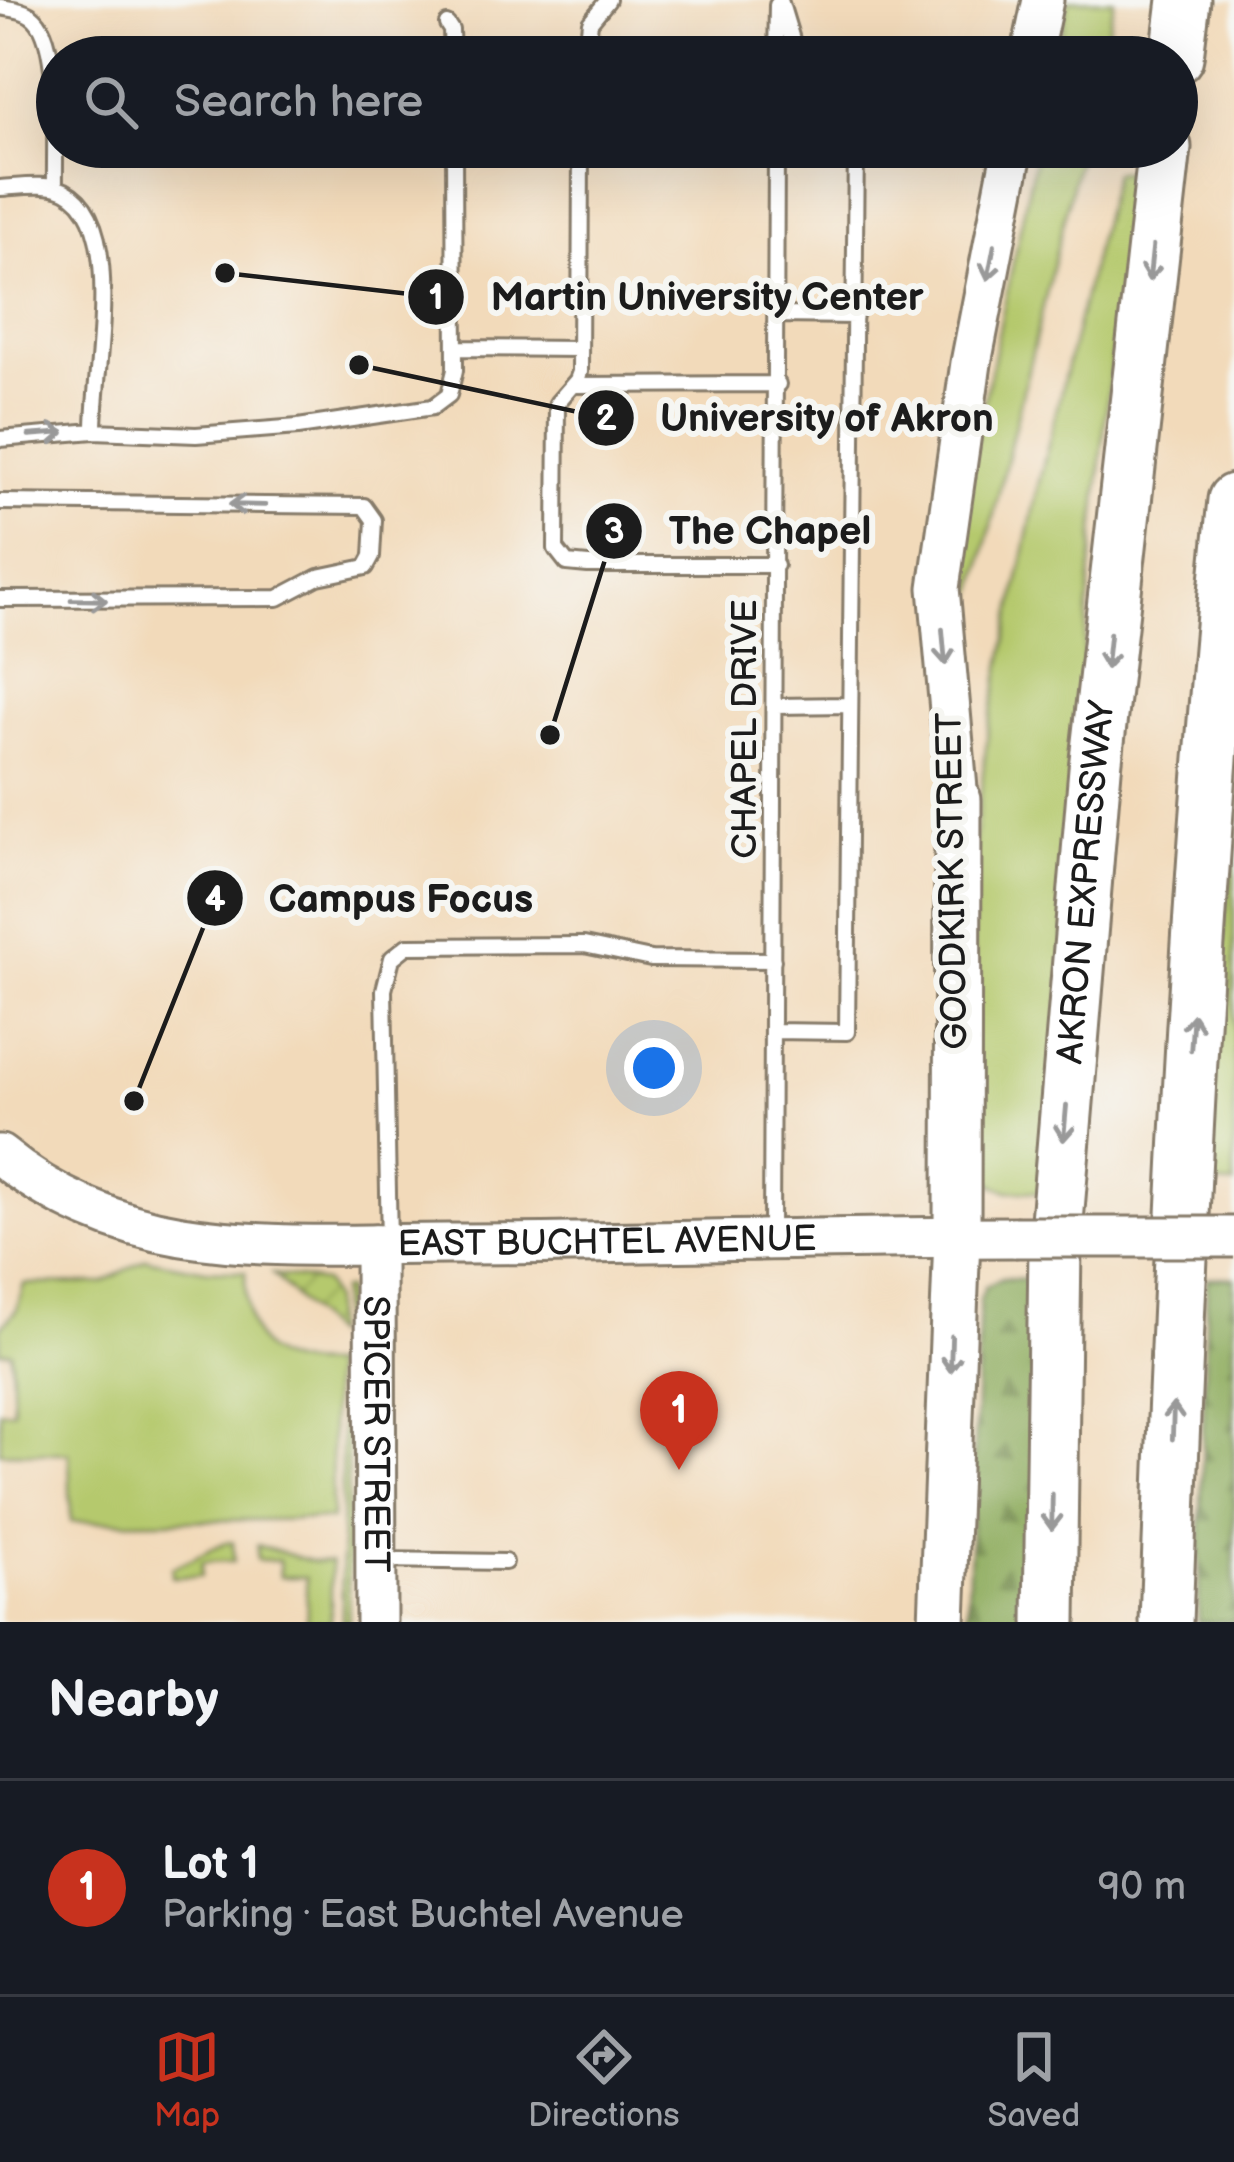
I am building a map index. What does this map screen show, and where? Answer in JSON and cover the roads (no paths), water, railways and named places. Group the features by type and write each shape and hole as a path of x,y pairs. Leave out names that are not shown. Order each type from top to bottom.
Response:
{"highway":[{"path":"1180,36 1184,0"},
{"name":"AKRON EXPRESSWAY","path":"1050,1622 1055,1245 1095,769 1163,168"},
{"path":"1166,1622 1182,1180 1212,710 1234,500"}],"main road":[{"path":"1035,36 1043,0"},
{"name":"GOODKIRK STREET","path":"942,1622 957,1237 958,800 939,588 958,434 1009,168"},
{"name":"EAST BUCHTEL AVENUE","path":"0,1155 84,1207 132,1225 227,1241 382,1245 1234,1237"},
{"name":"SPICER STREET","path":"376,1622 382,1245"}],"lane":[{"path":"588,36 590,22 608,0"},
{"path":"777,36 779,0"},
{"path":"779,0 791,36"},
{"path":"0,7 31,16 40,23 44,36"},
{"path":"447,24 451,36"},
{"path":"55,168 55,187"},
{"path":"0,439 94,431 196,435 298,427 434,407 448,395 455,348 454,168"},
{"path":"581,168 580,372 557,403 556,549 567,563 776,565"},
{"name":"CHAPEL DRIVE","path":"770,1240 776,168"},
{"path":"772,1031 847,1032 856,168"},
{"path":"0,188 55,187 71,194 96,232 103,280 94,431"},
{"path":"778,315 855,316"},
{"path":"455,348 580,349"},
{"path":"574,385 778,384"},
{"path":"0,502 364,506 374,520 372,556 366,567 318,577 278,598 0,599"},
{"path":"775,706 848,705"},
{"path":"382,1245 384,990 392,958 406,946 584,945 651,959 773,960"},
{"path":"376,1559 506,1562"}],"place":[{"name":"Martin University Center","path":"225,273"},
{"name":"University of Akron","path":"359,365"},
{"name":"The Chapel","path":"550,735"},
{"name":"Campus Focus","path":"134,1101"},
{"name":"Lot 1","path":"679,1470"}]}
